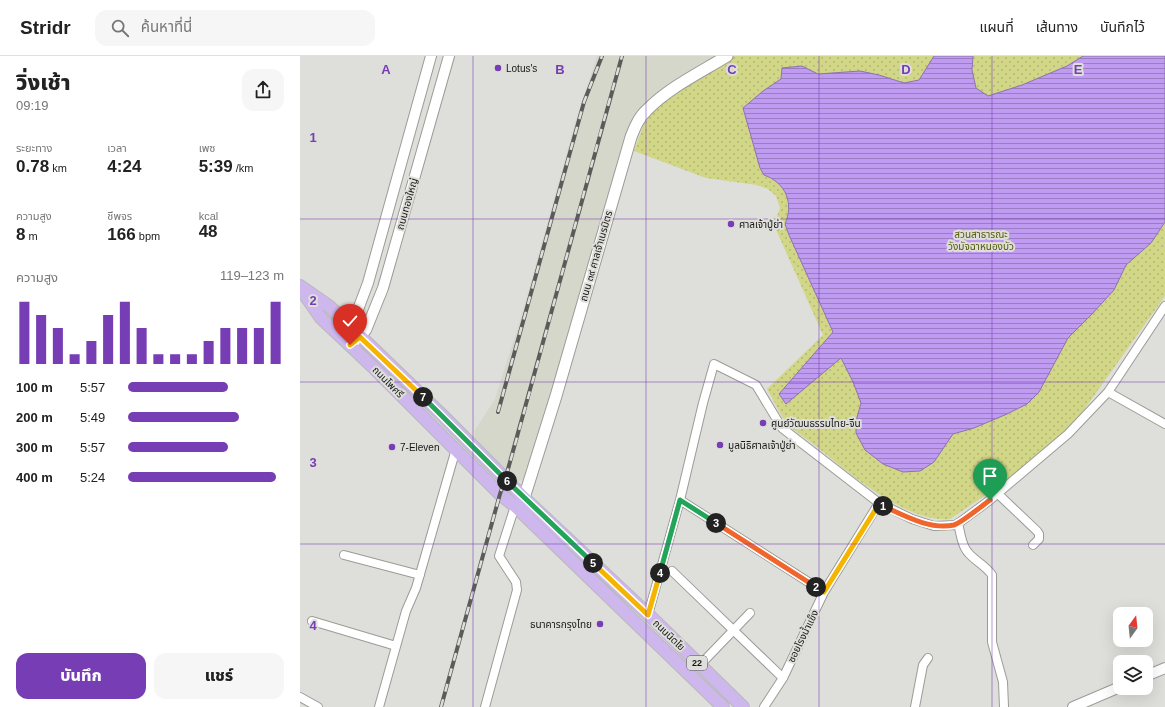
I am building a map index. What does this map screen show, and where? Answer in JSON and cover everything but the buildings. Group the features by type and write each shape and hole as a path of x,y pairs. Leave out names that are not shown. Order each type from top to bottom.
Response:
{"main road":[{"name":"ถนน ๓๙ ศาลเจ้าเนรมิตร","path":"519,502 556,396 635,127 646,110 664,95 727,56"},
{"name":"ถนนโพศรี","path":"300,287 330,307 436,409 519,502"},
{"name":"ถนนโพศรี","path":"300,287 321,318 375,369 500,494 519,502"},
{"path":"321,318 325,326 352,352 375,369"},
{"name":"ถนนนิตโย","path":"519,502 650,616 743,707"},
{"name":"ถนนนิตโย","path":"519,502 723,707"}],"street":[{"name":"ถนนทองใหญ่","path":"346,341 368,283 431,56"},
{"name":"ถนนทองใหญ่","path":"346,341 360,337 366,330 383,288 449,56"},
{"path":"368,283 383,288"},
{"path":"650,616 714,364 756,385 782,428 879,504 912,519 934,526 956,525 1068,434 1108,392 1165,306"},
{"path":"1108,392 1165,424"},
{"path":"379,707 406,611 416,588 456,449"},
{"path":"997,493 1037,531 1039,534 1039,539 1033,545"},
{"path":"680,500 824,592"},
{"path":"485,707 517,590 516,582 499,556 519,502"},
{"name":"ซอยโรงน้ำแข็ง","path":"764,707 783,678 824,592 879,504"},
{"path":"958,523 965,548 971,556 987,568 992,575 992,642 1003,682 1004,707"},
{"path":"344,555 420,575"},
{"path":"672,571 783,678"},
{"path":"700,665 750,613"},
{"path":"312,621 396,646"},
{"path":"914,707 924,665 928,658"},
{"path":"1153,673 1165,668"},
{"path":"1073,707 1113,690"},
{"path":"300,697 318,707"}],"shaded area":[{"path":"597,56 719,56 641,109 632,121 552,399 525,479 517,482 512,481 474,441 475,430 495,399 523,311 576,120"},
{"name":"สวนสาธารณะ วังมัจฉาหนองบัว","path":"934,56 973,56 972,70 976,88 988,96 1022,85 1067,66 1083,56 1165,56 1165,222 1151,243 1126,265 1114,290 1068,338 1039,392 1027,404 974,428 953,434 934,462 920,471 903,472 883,464 865,450 856,433 856,421 861,403 853,382 841,358 786,404 779,394 833,332 785,224 789,209 786,195 783,188 778,183 764,175 760,168 743,108 763,91 781,79 782,68 802,66 818,74 860,71 904,83 919,80"}],"green space":[{"name":"สวนสาธารณะ วังมัจฉาหนองบัว","path":"731,56 1165,56 1165,296 1081,414 1061,435 1005,482 950,519 933,518 915,513 897,505 861,482 792,428 785,421 767,389 823,335 774,225 780,208 776,196 768,189 757,185 706,178 634,151 644,124 659,105"}],"railway":[{"path":"498,412 584,102 602,56"},
{"path":"441,707 622,56"}],"place":[{"name":"Lotus's","path":"498,68"},
{"name":"ศาลเจ้าปู่ย่า","path":"731,224"},
{"name":"ศูนย์วัฒนธรรมไทย-จีน","path":"763,423"},
{"name":"มูลนิธิศาลเจ้าปู่ย่า","path":"720,445"},
{"name":"7-Eleven","path":"392,447"},
{"name":"ธนาคารกรุงไทย","path":"600,624"}],"route":[{"path":"350,345 360,337 432,405 524,498 648,615 680,500 824,592 879,504 912,519 934,526 956,525 990,500"}]}
